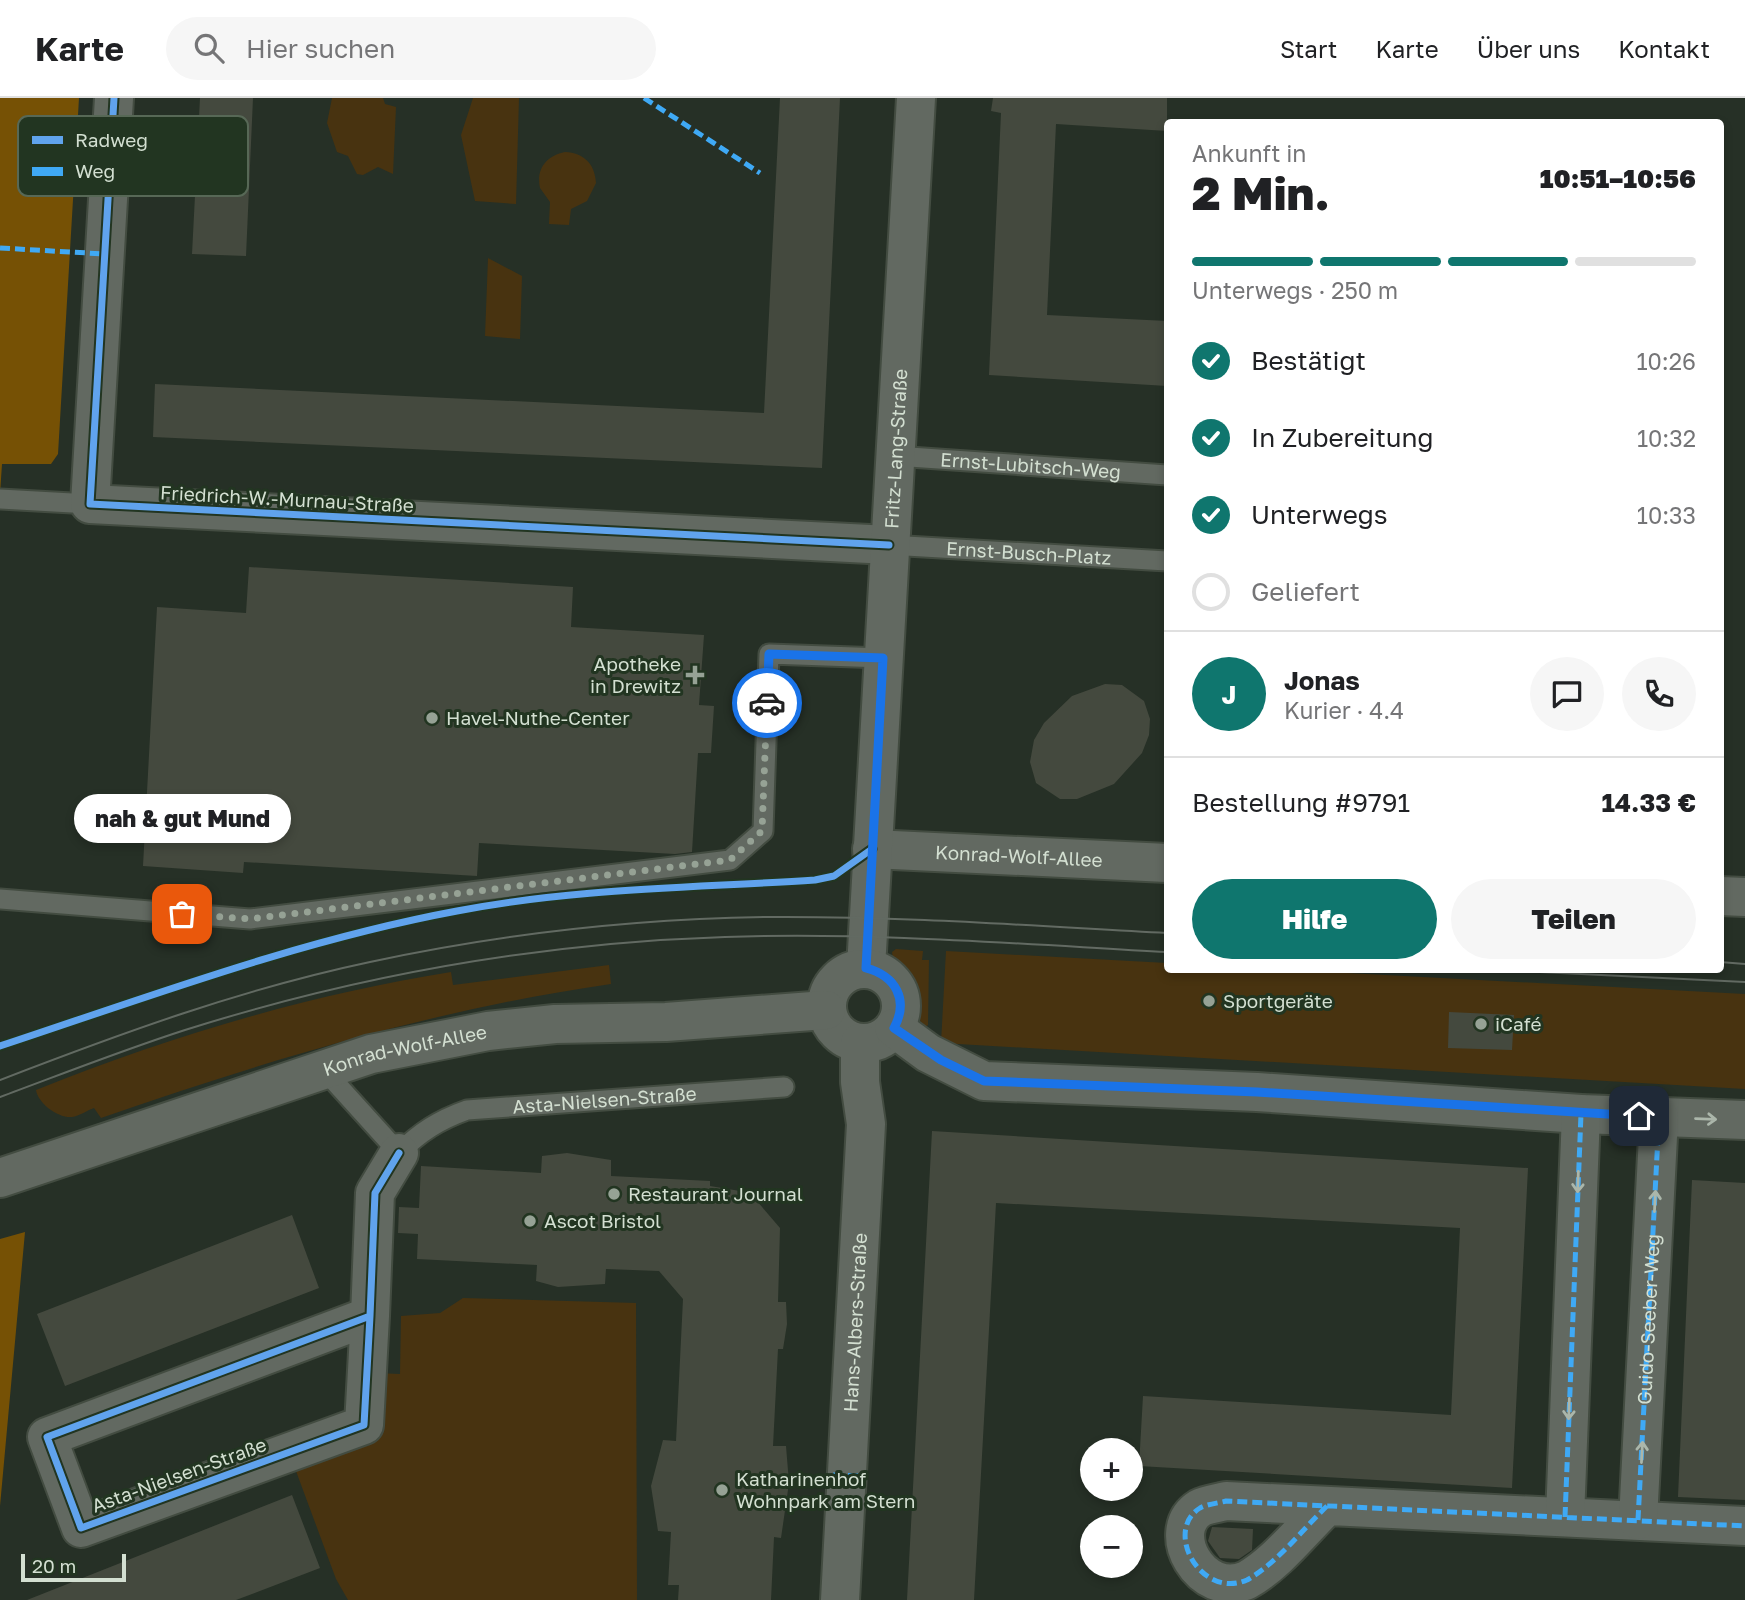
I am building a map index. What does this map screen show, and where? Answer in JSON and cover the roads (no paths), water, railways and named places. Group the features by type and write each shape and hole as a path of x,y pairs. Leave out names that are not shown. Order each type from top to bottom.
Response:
{"street":[{"path":"113,116 114,98"},
{"name":"Fritz-Lang-Straße","path":"866,968 916,98"},
{"path":"90,504 108,196"},
{"name":"Friedrich-W.-Murnau-Straße","path":"90,504 890,545"},
{"name":"Konrad-Wolf-Allee","path":"872,849 1164,863"},
{"path":"1724,895 1745,897"},
{"path":"866,968 887,977 900,995 900,1017 894,1028 877,1041 860,1043 843,1038 835,1030 826,1010 827,996 841,975 866,968"},
{"name":"Konrad-Wolf-Allee","path":"0,1178 371,1054 488,1031 555,1024 666,1022 826,1010"},
{"path":"894,1028 937,1058 984,1081 1257,1092 1581,1114 1745,1120"},
{"name":"Hans-Albers-Straße","path":"840,1600 866,1124 860,1082 860,1043"},
{"path":"1565,1517 1581,1114"},
{"name":"Guido-Seeber-Weg","path":"1638,1521 1659,1117"},
{"name":"Asta-Nielsen-Straße","path":"370,1316 47,1437 81,1528 364,1425 370,1316 375,1193 399,1153"},
{"path":"1327,1506 1745,1526"}],"lane":[{"name":"Ernst-Lubitsch-Weg","path":"895,456 1164,475"},
{"path":"0,499 90,504"},
{"name":"Ernst-Busch-Platz","path":"890,545 1164,561"},
{"path":"0,899 250,919 730,860 762,831 769,654 883,658"},
{"path":"324,1070 399,1153"},
{"name":"Asta-Nielsen-Straße","path":"399,1153 426,1129 467,1111 784,1087"}],"tram line":[{"path":"0,1080 137,1029 275,985 419,952 518,936 667,921 767,917 917,920 1164,933"},
{"path":"0,1097 185,1030 317,993 452,965 588,946 725,937 836,936 1164,952"},
{"path":"1724,962 1745,964"},
{"path":"1561,973 1745,982"}],"place":[{"name":"Apotheke in Drewitz","path":"695,675"},
{"name":"Havel-Nuthe-Center","path":"432,718"},
{"name":"nah & gut Mund","path":"182,914"},
{"name":"Sportgeräte","path":"1209,1001"},
{"name":"iCafé","path":"1481,1024"},
{"name":"Restaurant Journal","path":"614,1194"},
{"name":"Ascot Bristol","path":"530,1221"},
{"name":"Katharinenhof Wohnpark am Stern","path":"722,1490"}]}
